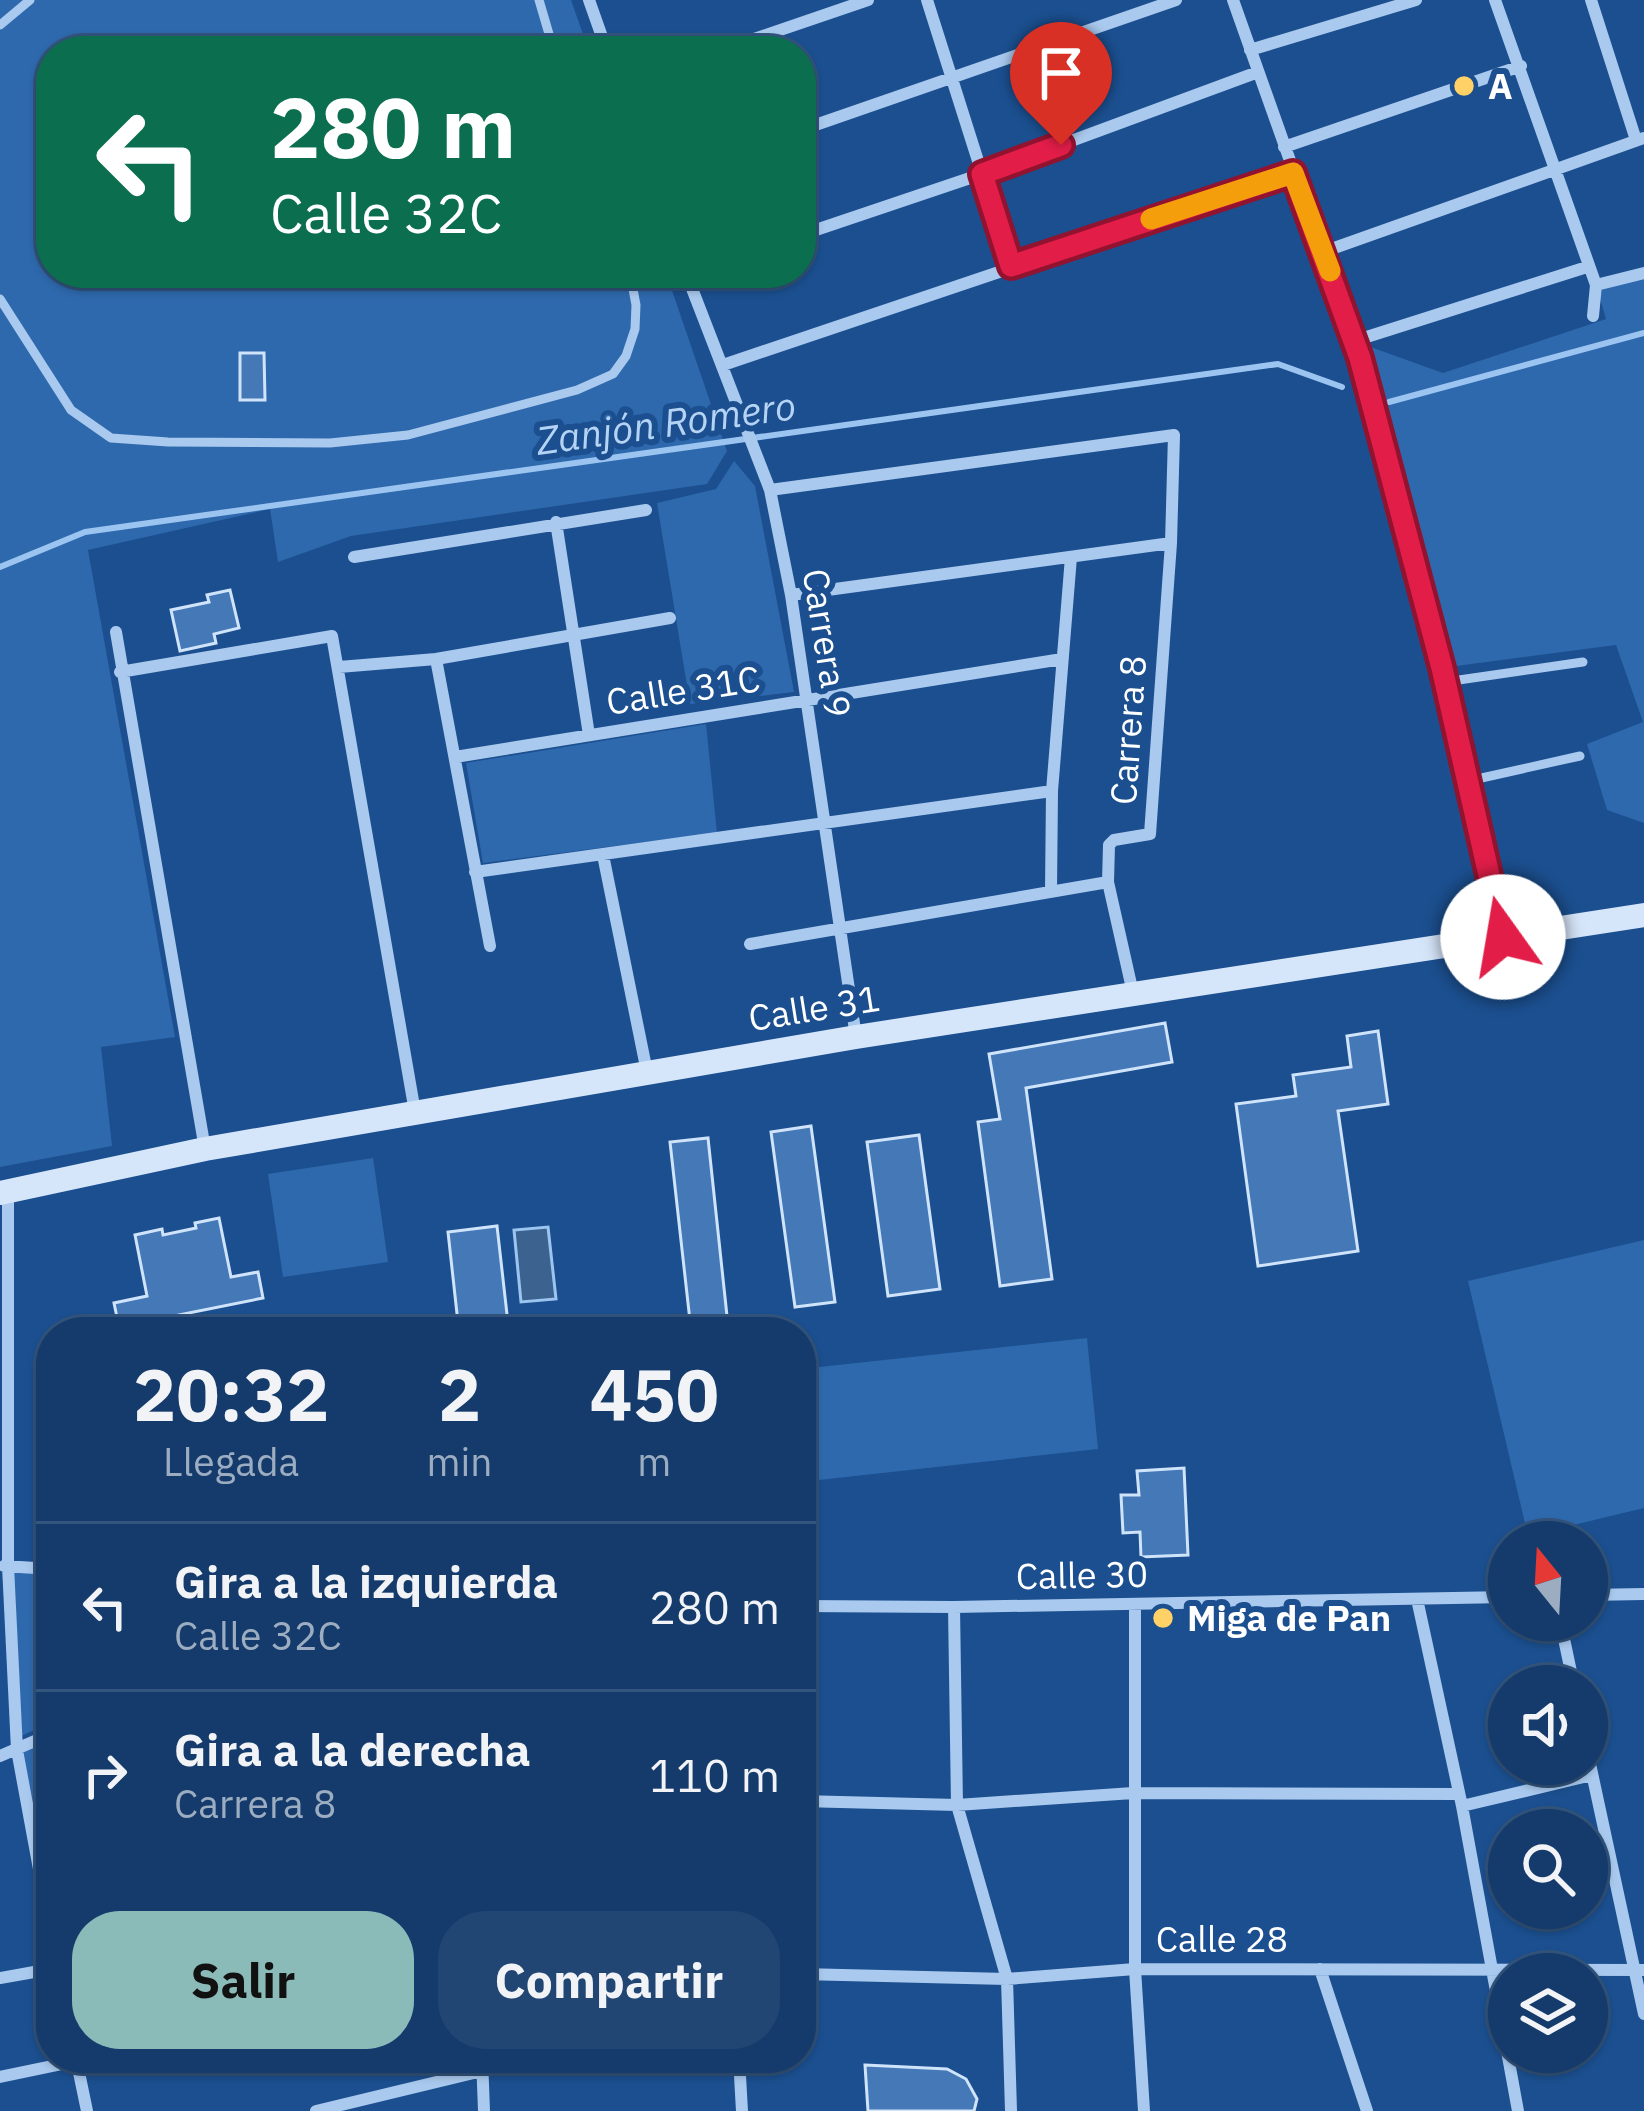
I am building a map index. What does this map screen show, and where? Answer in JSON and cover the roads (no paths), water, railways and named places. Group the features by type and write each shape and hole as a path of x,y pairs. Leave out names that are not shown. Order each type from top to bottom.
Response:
{"main road":[{"name":"Calle 31","path":"4,1192 205,1149 647,1072 1644,915"}],"street":[{"path":"763,36 868,0"},
{"path":"927,0 1011,266"},
{"path":"816,125 1176,0"},
{"path":"1233,0 1354,340 1444,682 1503,937"},
{"path":"1250,50 1416,0"},
{"path":"1495,0 1596,285 1593,316"},
{"path":"1323,252 1640,139 1591,0"},
{"path":"594,1 603,36"},
{"path":"1284,147 1520,66"},
{"path":"816,230 1258,72"},
{"path":"723,364 1293,173"},
{"path":"1354,340 1587,267"},
{"path":"1596,285 1644,273"},
{"name":"Carrera 9","path":"692,288 770,490 791,595 856,1037"},
{"name":"Carrera 8","path":"770,490 1174,435 1150,834 1110,842 1108,882"},
{"path":"354,557 646,510"},
{"path":"556,522 589,735"},
{"path":"791,595 1171,543"},
{"path":"1051,891 1052,791 1071,557"},
{"path":"339,668 436,659 670,618"},
{"path":"116,632 205,1149"},
{"path":"120,673 332,636 415,1112"},
{"path":"436,659 490,946"},
{"name":"Calle 31C","path":"455,757 1062,659"},
{"path":"475,872 1052,791"},
{"path":"603,855 647,1072"},
{"path":"750,944 1108,882 1133,993"},
{"path":"4,1192 4,1566 17,1750 36,1853"},
{"path":"4,1566 36,1568"},
{"path":"1608,1595 1644,1594"},
{"name":"Calle 30","path":"816,1606 1488,1597"},
{"path":"1417,1599 1488,1959"},
{"path":"1135,1604 1135,1969 1144,2111"},
{"path":"954,1607 957,1804 1007,1979 1011,2111"},
{"path":"0,1756 36,1741"},
{"path":"816,1801 957,1804 1133,1793 1460,1800 1539,1785"},
{"path":"1594,1785 1640,1970 1644,2014"},
{"name":"Calle 28","path":"816,1974 1007,1979 1135,1969 1488,1970"},
{"path":"1320,1970 1367,2111"},
{"name":"Calle 28","path":"1608,1970 1640,1970"},
{"path":"0,1978 36,1972"},
{"path":"0,2077 36,2069"},
{"path":"83,2073 87,2111"},
{"path":"316,2111 453,2073"},
{"path":"482,2073 484,2111"},
{"path":"741,2073 742,2111"},
{"path":"1510,2073 1518,2111"}],"lane":[{"path":"0,26 30,0"},
{"path":"539,0 550,36"},
{"path":"0,299 71,410 111,438 330,443 408,435 577,390 613,374 626,356 634,329 633,288"},
{"path":"1444,682 1583,662"},
{"path":"1468,781 1580,756"}],"waterway":[{"name":"Zanjón Romero","path":"1389,402 1644,333"},
{"name":"Zanjón Romero","path":"0,567 85,532 1278,364 1342,387"}],"place":[{"name":"A","path":"1464,86"},
{"name":"Miga de Pan","path":"1163,1618"}]}
